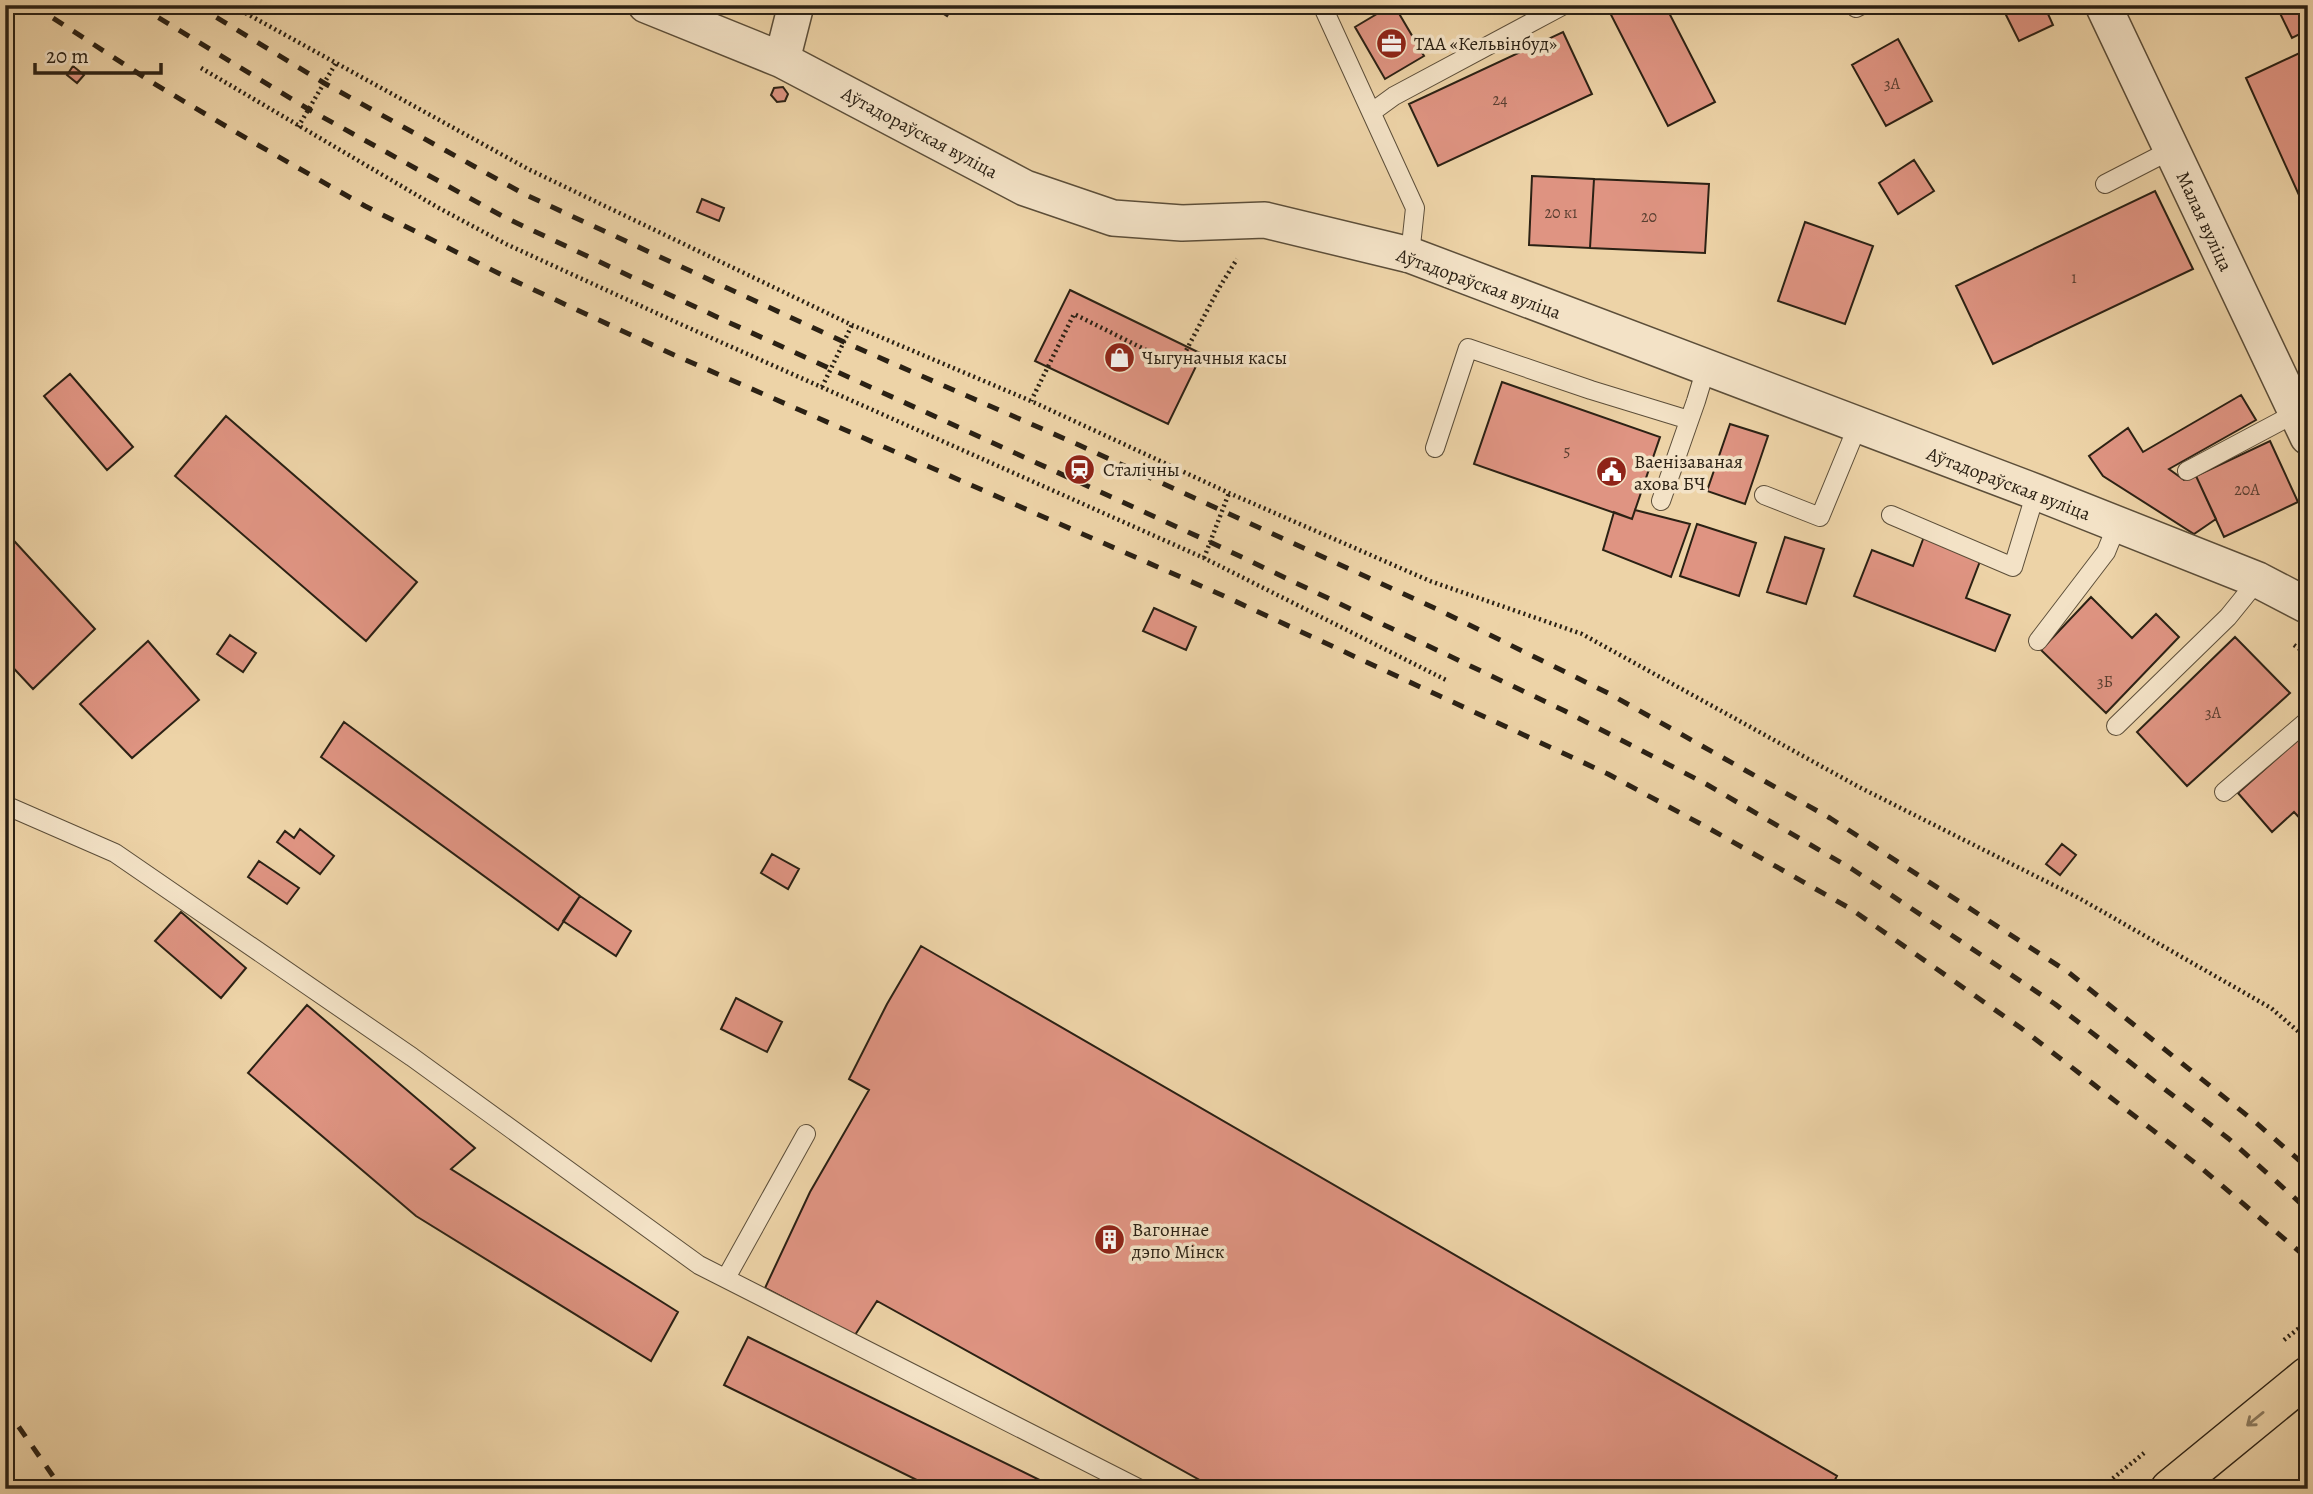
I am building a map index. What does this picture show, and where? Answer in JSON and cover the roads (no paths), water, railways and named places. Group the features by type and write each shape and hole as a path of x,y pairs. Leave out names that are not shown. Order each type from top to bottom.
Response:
{"main road":[{"path":"2170,1489 2308,1376"}],"street":[{"name":"Аўтадораўская вуліца","path":"646,5 782,60 1025,188 1114,218 1182,223 1265,220 1410,255 2036,492 2258,580 2308,606"},
{"path":"782,60 796,5"},
{"name":"Малая вуліца","path":"2103,5 2302,425"}],"lane":[{"path":"1322,5 1415,208 1410,255"},
{"path":"1373,112 1394,96 1564,5"},
{"path":"2105,184 2171,150"},
{"path":"1435,448 1468,348 1689,420"},
{"path":"1661,501 1706,368"},
{"path":"1764,495 1820,517 1858,425"},
{"path":"2187,471 2302,425"},
{"path":"1891,515 2013,567 2036,492"},
{"path":"2038,641 2106,552 2117,525"},
{"path":"2116,726 2228,617 2258,580"},
{"path":"2224,792 2308,720"},
{"path":"5,805 115,853 412,1057 699,1265 1140,1489"},
{"path":"726,1278 806,1134"}],"railway":[{"path":"33,5 153,83 251,141 365,206 502,275 672,354 1224,596 1608,774 1710,829 1851,909 2021,1028 2199,1166 2308,1259"},
{"path":"138,5 308,109 504,217 1210,542 1565,711 1706,784 1852,869 2055,1004 2229,1139 2308,1210"},
{"path":"196,5 324,83 524,194 844,342 1079,445 1443,612 1608,693 1830,818 2068,972 2254,1121 2308,1168"},
{"path":"5,1407 62,1489"}],"place":[{"name":"ТАА «Кельвінбуд»","path":"1391,43"},
{"name":"Чыгуначныя касы","path":"1119,357"},
{"name":"Сталічны","path":"1080,469"},
{"name":"Ваенізаваная ахова БЧ","path":"1611,472"},
{"name":"Вагоннае дэпо Мінск","path":"1109,1240"}]}
